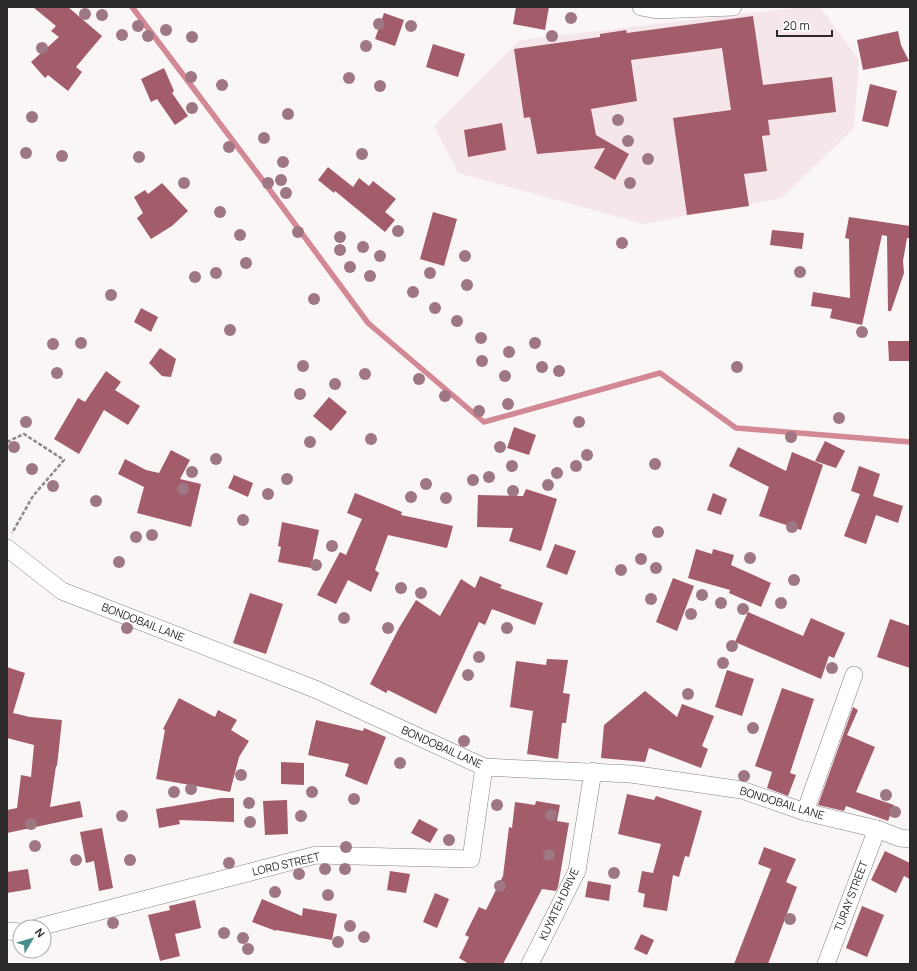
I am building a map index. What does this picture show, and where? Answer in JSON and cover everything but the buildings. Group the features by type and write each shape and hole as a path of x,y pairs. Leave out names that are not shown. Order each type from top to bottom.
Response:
{"street":[{"path":"641,7 657,10 733,7"},
{"name":"BONDOBAIL LANE","path":"9,541 62,591 315,689 484,767 631,774 742,790 805,812 877,829 900,838 910,839"},
{"path":"805,812 854,675"},
{"name":"LORD STREET","path":"52,924 316,855 471,859 484,767"},
{"name":"KUYATEH DRIVE","path":"530,964 577,871 593,772"},
{"name":"TURAY STREET","path":"826,964 877,829"}],"path":[{"path":"7,442 24,434 64,460 33,496 9,541"}],"shaded area":[{"path":"803,7 820,7 859,60 854,128 782,198 644,224 458,173 434,126 520,40"}],"waterway":[{"path":"132,7 368,323 484,422 660,373 736,428 910,442"}]}
